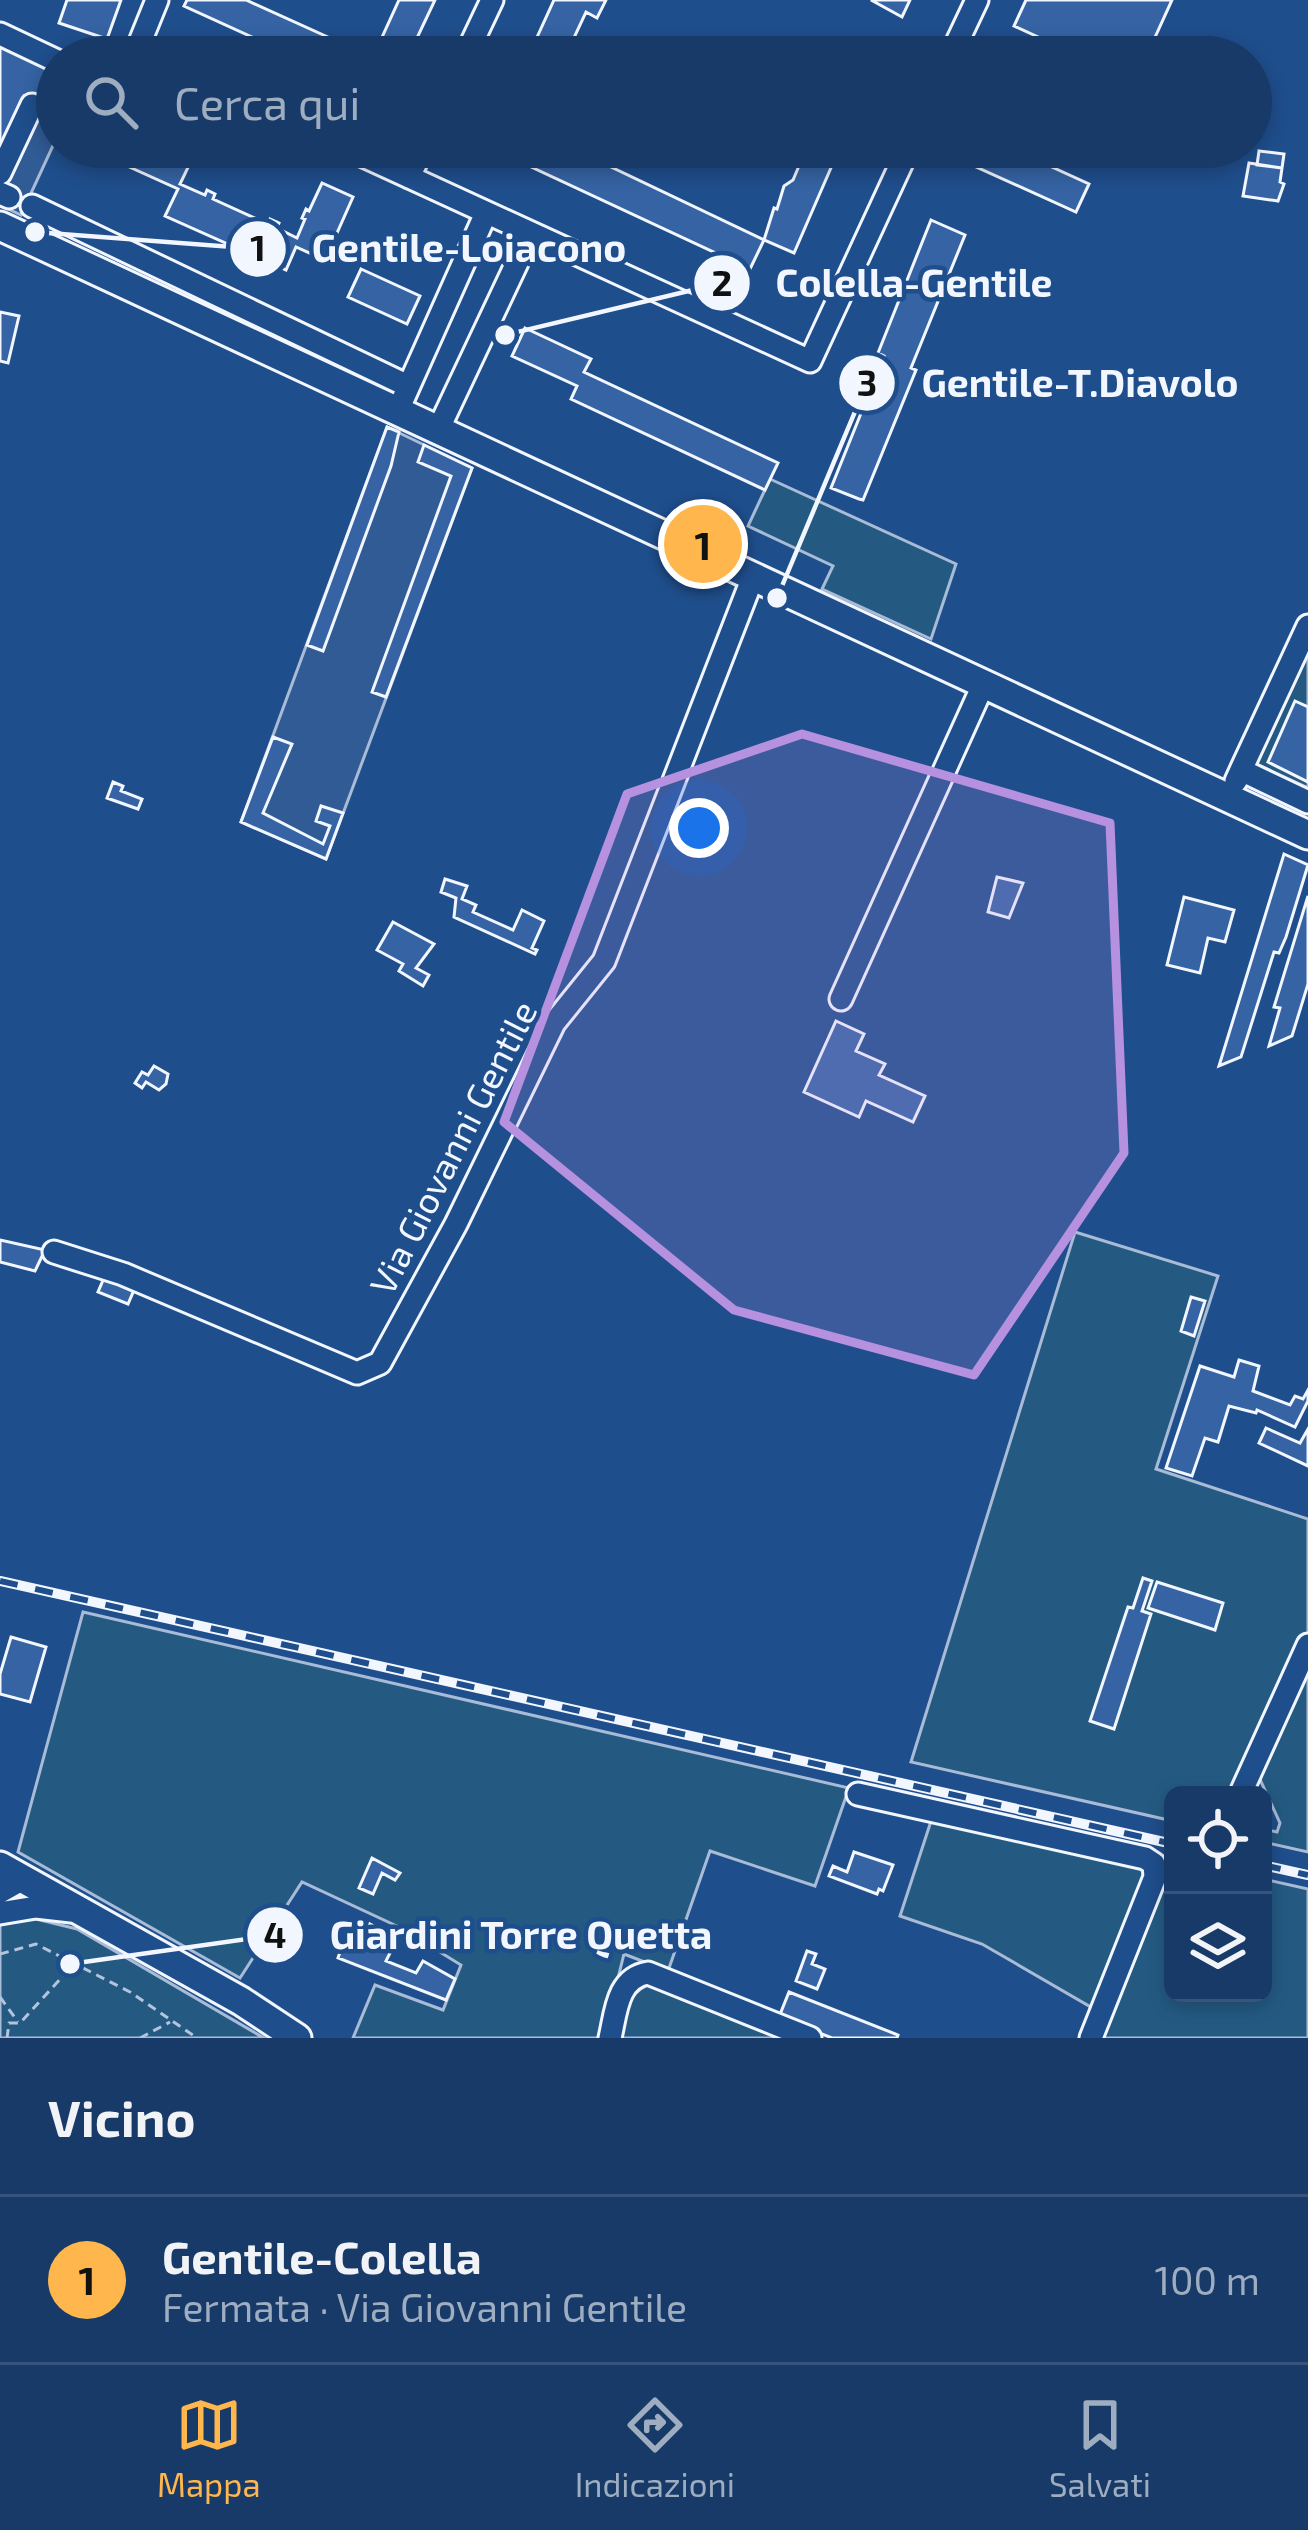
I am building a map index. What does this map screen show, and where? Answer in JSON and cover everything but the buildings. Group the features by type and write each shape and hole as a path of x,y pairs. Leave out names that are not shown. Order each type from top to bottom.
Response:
{"main road":[{"path":"0,226 267,351 403,398 437,430 1308,835"},
{"path":"13,1880 94,1918 297,2038"}],"street":[{"path":"142,36 157,0"},
{"path":"475,36 492,0"},
{"path":"960,36 977,0"},
{"path":"0,34 36,51"},
{"path":"0,173 32,105"},
{"path":"390,168 810,361 899,168"},
{"path":"409,177 413,168"},
{"path":"46,208 85,231 137,249 380,363 403,398"},
{"path":"403,398 486,213"},
{"path":"72,260 85,231"},
{"path":"437,430 531,233"},
{"path":"267,351 279,316"},
{"name":"Via Giovanni Gentile","path":"54,1252 123,1274 357,1372 380,1363 456,1224 554,1023 604,961 753,577"},
{"path":"1228,798 1308,626"},
{"path":"841,1000 984,683"},
{"path":"1240,770 1308,802"},
{"path":"1244,1786 1308,1645"},
{"path":"858,1794 1145,1858 1154,1864 1155,1877 1091,2038"},
{"path":"0,1912 13,1880"},
{"path":"0,1912 36,1907 94,1918"},
{"path":"610,2038 625,1985 636,1975 648,1973 810,2038"}],"path":[{"path":"0,1954 36,1944 197,2038"},
{"path":"8,2038 9,2023 20,2023 75,1963"},
{"path":"0,1997 20,2023"},
{"path":"140,2038 172,2021"}],"highlighted area":[{"path":"802,734 1110,823 1124,1153 974,1375 734,1310 504,1122 627,794"}],"shaded area":[{"path":"36,112 36,168 43,168 21,215 0,205 0,187"},
{"path":"387,427 472,468 326,859 241,822"},
{"path":"770,479 956,564 931,639 822,589 833,566 748,526"},
{"path":"1308,638 1308,788 1250,761"},
{"path":"1075,1232 1218,1276 1156,1469 1308,1519 1308,1632 1237,1786 1164,1786 1164,1819 911,1762"},
{"path":"83,1612 849,1788 815,1886 710,1851 668,1971 624,1954 603,2038 353,2038 375,1985 443,2010 461,1965 401,1928 302,1882 240,1978 18,1852"},
{"path":"1308,1657 1308,1852 1272,1844 1272,1831 1277,1832 1280,1823 1272,1806 1272,1786 1263,1786 1258,1775"},
{"path":"933,1815 1150,1868 1096,2010 982,1944 900,1916"},
{"path":"1146,1853 1164,1856 1164,2002 1272,2002 1272,1881 1308,1889 1308,2038 1099,2038 1160,1876"},
{"path":"32,1918 77,1929 264,2038 0,2038 0,1925"},
{"path":"647,1985 787,2038 618,2038 630,2001"}],"railway":[{"path":"0,1581 1164,1842"},
{"path":"1272,1867 1308,1875"}],"place":[{"name":"Gentile-Loiacono","path":"35,232"},
{"name":"Colella-Gentile","path":"505,335"},
{"name":"Gentile-Colella","path":"703,544"},
{"name":"Gentile-T.Diavolo","path":"777,598"},
{"name":"Giardini Torre Quetta","path":"70,1964"}]}
